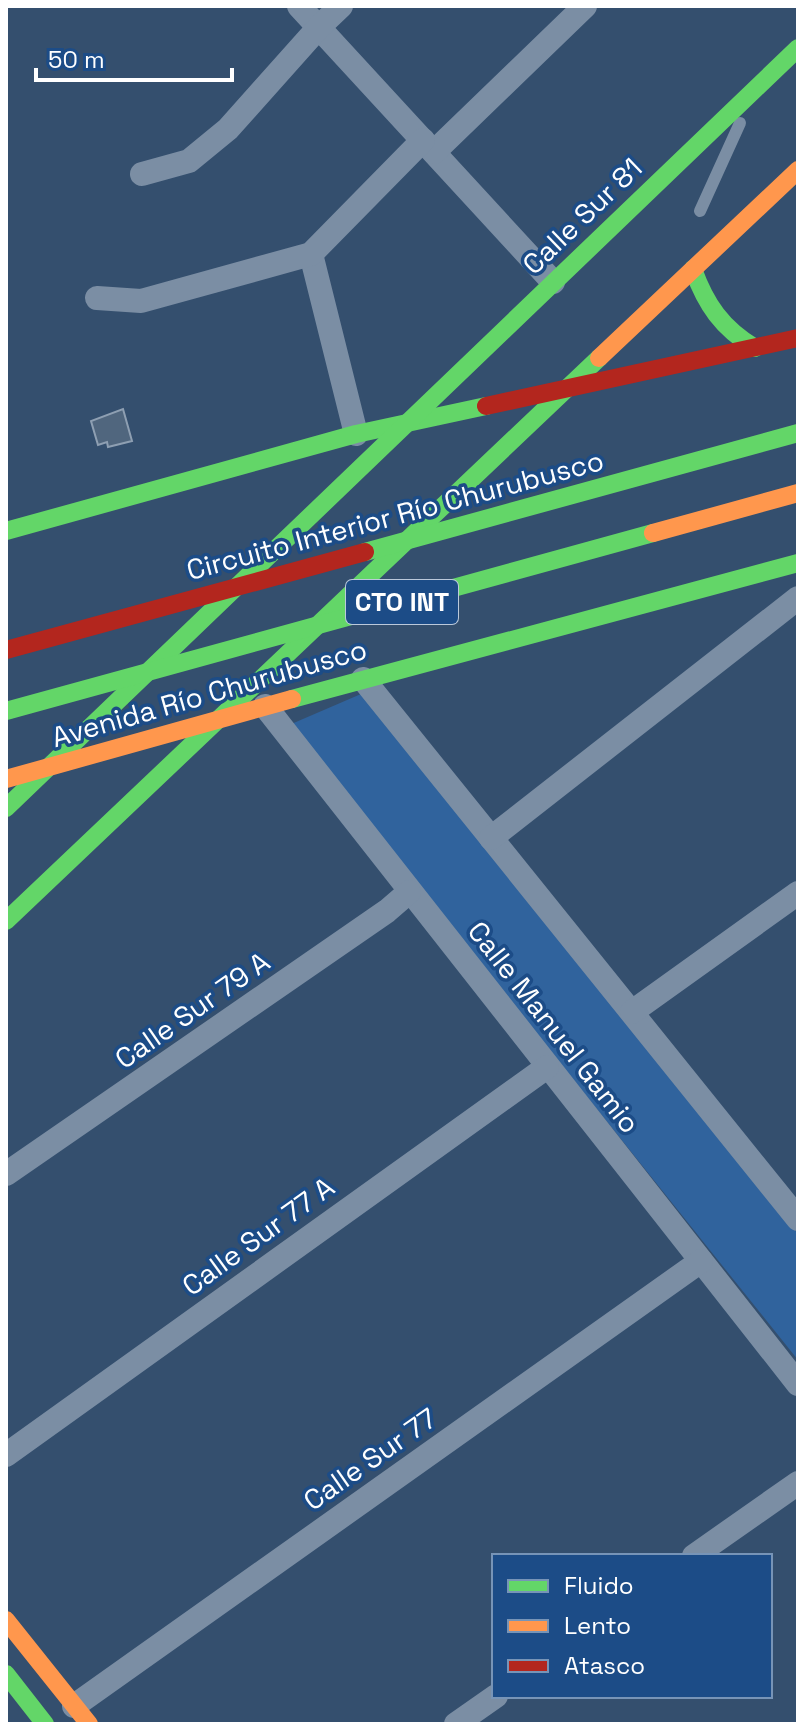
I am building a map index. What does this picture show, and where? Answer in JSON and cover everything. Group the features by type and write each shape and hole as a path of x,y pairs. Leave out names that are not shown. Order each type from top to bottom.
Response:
{"main road":[{"name":"Calle Sur 81","path":"6,808 798,48"},
{"path":"6,921 798,170"},
{"path":"693,269 714,318 730,334 755,348"},
{"path":"6,531 356,434 566,391 798,338"},
{"name":"Circuito Interior Río Churubusco","path":"6,650 798,433"},
{"name":"CTO INT","path":"6,711 798,493"},
{"name":"Avenida Río Churubusco","path":"6,779 363,679 798,563"},
{"path":"6,1620 81,1715"},
{"path":"6,1674 45,1724"}],"street":[{"path":"299,6 553,282"},
{"path":"142,174 189,161 228,129 341,6"},
{"path":"97,298 141,301 311,254 585,6"},
{"path":"311,254 356,434"},
{"path":"491,838 798,598"},
{"path":"363,679 632,1012 789,1189 798,1219"},
{"name":"Calle Manuel Gamio","path":"265,706 798,1384"},
{"name":"Calle Sur 79 A","path":"6,1174 387,911 409,892"},
{"path":"632,1012 798,893"},
{"name":"Calle Sur 77 A","path":"6,1455 547,1067"},
{"name":"Calle Sur 77","path":"81,1715 701,1261"},
{"path":"697,1554 798,1483"},
{"path":"456,1724 493,1698"}],"lane":[{"path":"700,211 757,86"}],"shaded area":[{"path":"368,691 798,1234 798,1360 289,725"}],"building":[{"path":"123,409 132,441 108,447 107,442 98,445 91,421"}],"traffic: fast":[{"path":"6,808 798,48"},
{"path":"693,269 716,314 755,348"},
{"path":"6,921 599,358"},
{"path":"6,531 356,434 486,406"},
{"path":"365,552 798,433"},
{"path":"6,711 653,533"},
{"path":"292,699 798,563"},
{"path":"6,1674 45,1724"}],"traffic: slow":[{"path":"599,358 798,170"},
{"path":"653,533 798,493"},
{"path":"6,779 292,699"},
{"path":"6,1620 89,1724"}],"traffic: jam":[{"path":"486,406 798,338"},
{"path":"6,650 365,552"}]}
